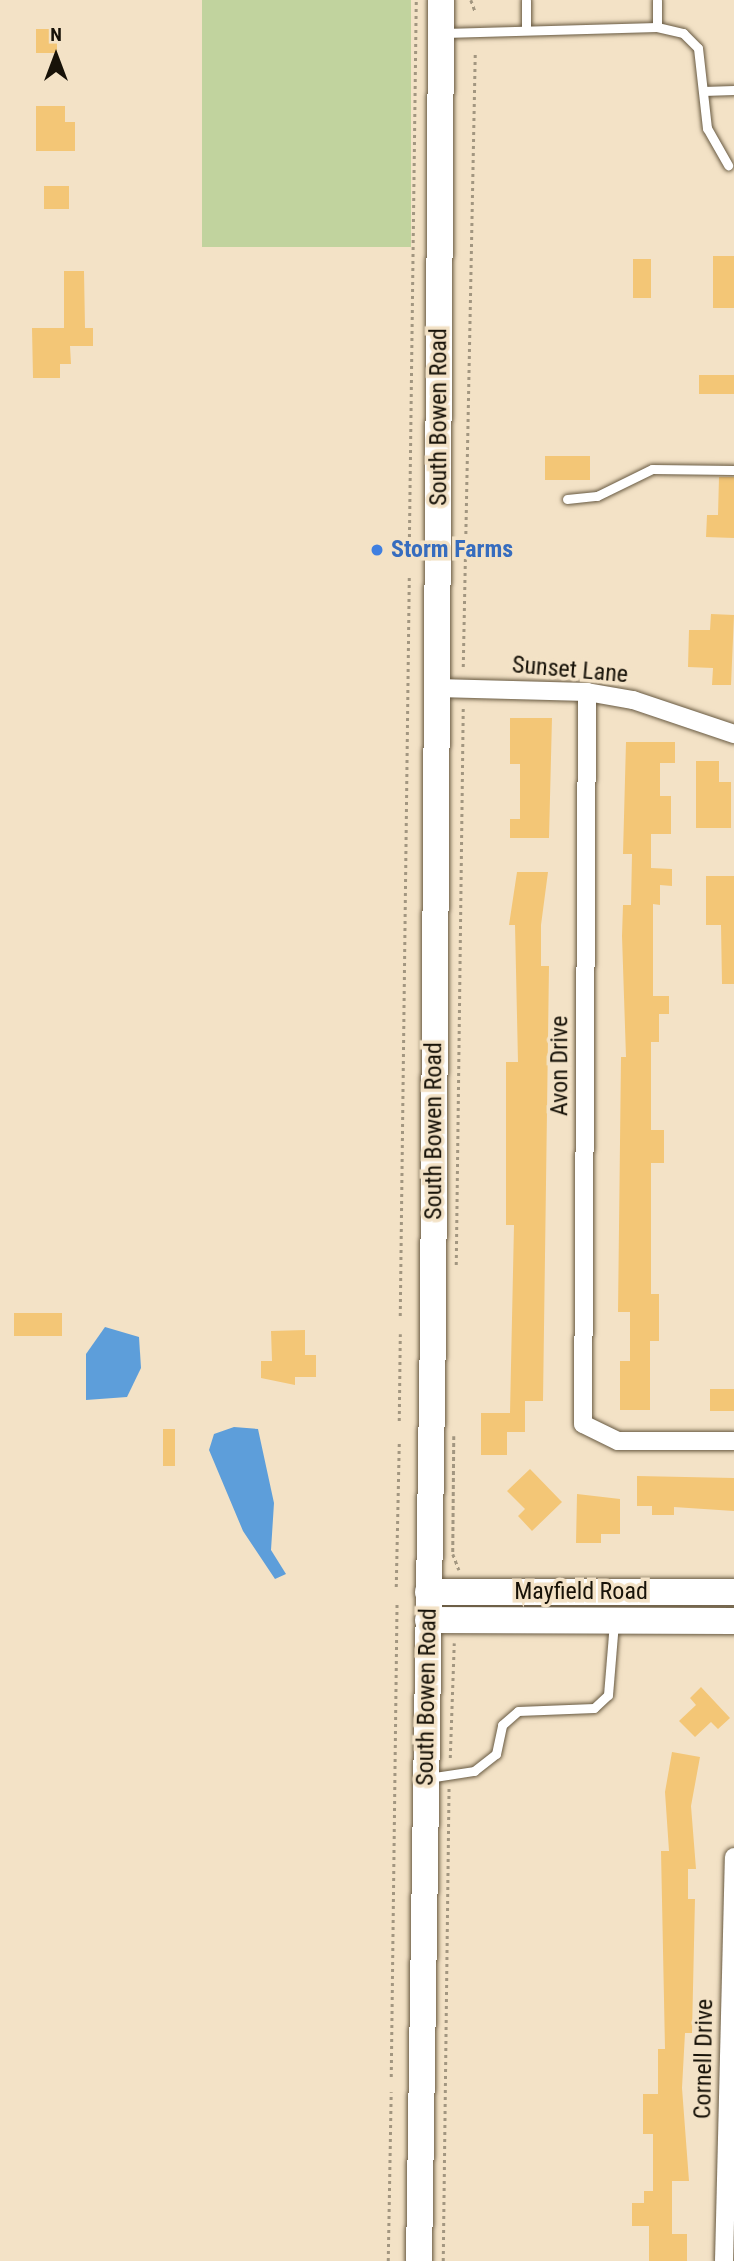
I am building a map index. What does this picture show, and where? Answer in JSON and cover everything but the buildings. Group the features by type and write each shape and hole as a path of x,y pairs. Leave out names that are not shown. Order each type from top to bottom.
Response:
{"main road":[{"name":"South Bowen Road","path":"419,2261 438,1782 428,1592 441,0"},
{"name":"Mayfield Road","path":"428,1592 734,1592"},
{"path":"428,1620 734,1621"}],"street":[{"name":"Sunset Lane","path":"437,688 587,692 633,700 734,734"},
{"name":"Avon Drive","path":"587,692 581,1414 594,1435 618,1441 734,1441"},
{"name":"Cornell Drive","path":"724,2261 730,2204 734,1857"}],"lane":[{"path":"526,0 526,28"},
{"path":"657,0 657,27"},
{"path":"442,33 526,28 657,27 683,33 698,48 702,91 712,141 727,165"},
{"path":"702,91 734,90"},
{"path":"567,499 597,496 652,469 734,470"},
{"path":"438,1782 474,1771 496,1754 502,1725 518,1710 594,1708 608,1695 614,1620"}],"path":[{"path":"409,551 415,0"},
{"path":"471,0 475,11"},
{"path":"463,667 475,52"},
{"path":"400,1316 409,575"},
{"path":"456,1276 463,708"},
{"path":"399,1420 400,1335"},
{"path":"454,1429 456,1570"},
{"path":"396,1587 399,1440"},
{"path":"391,2077 397,1604"},
{"path":"450,1758 454,1640"},
{"path":"438,1782 443,2261"},
{"path":"388,2261 391,2092"}],"green space":[{"path":"202,0 411,0 411,247 202,247"}],"water":[{"path":"105,1327 139,1337 141,1368 127,1397 86,1400 86,1354"},
{"path":"234,1427 258,1429 274,1503 271,1550 286,1574 275,1579 243,1531 209,1450 214,1434"}],"place":[{"name":"Storm Farms","path":"377,550"}]}
